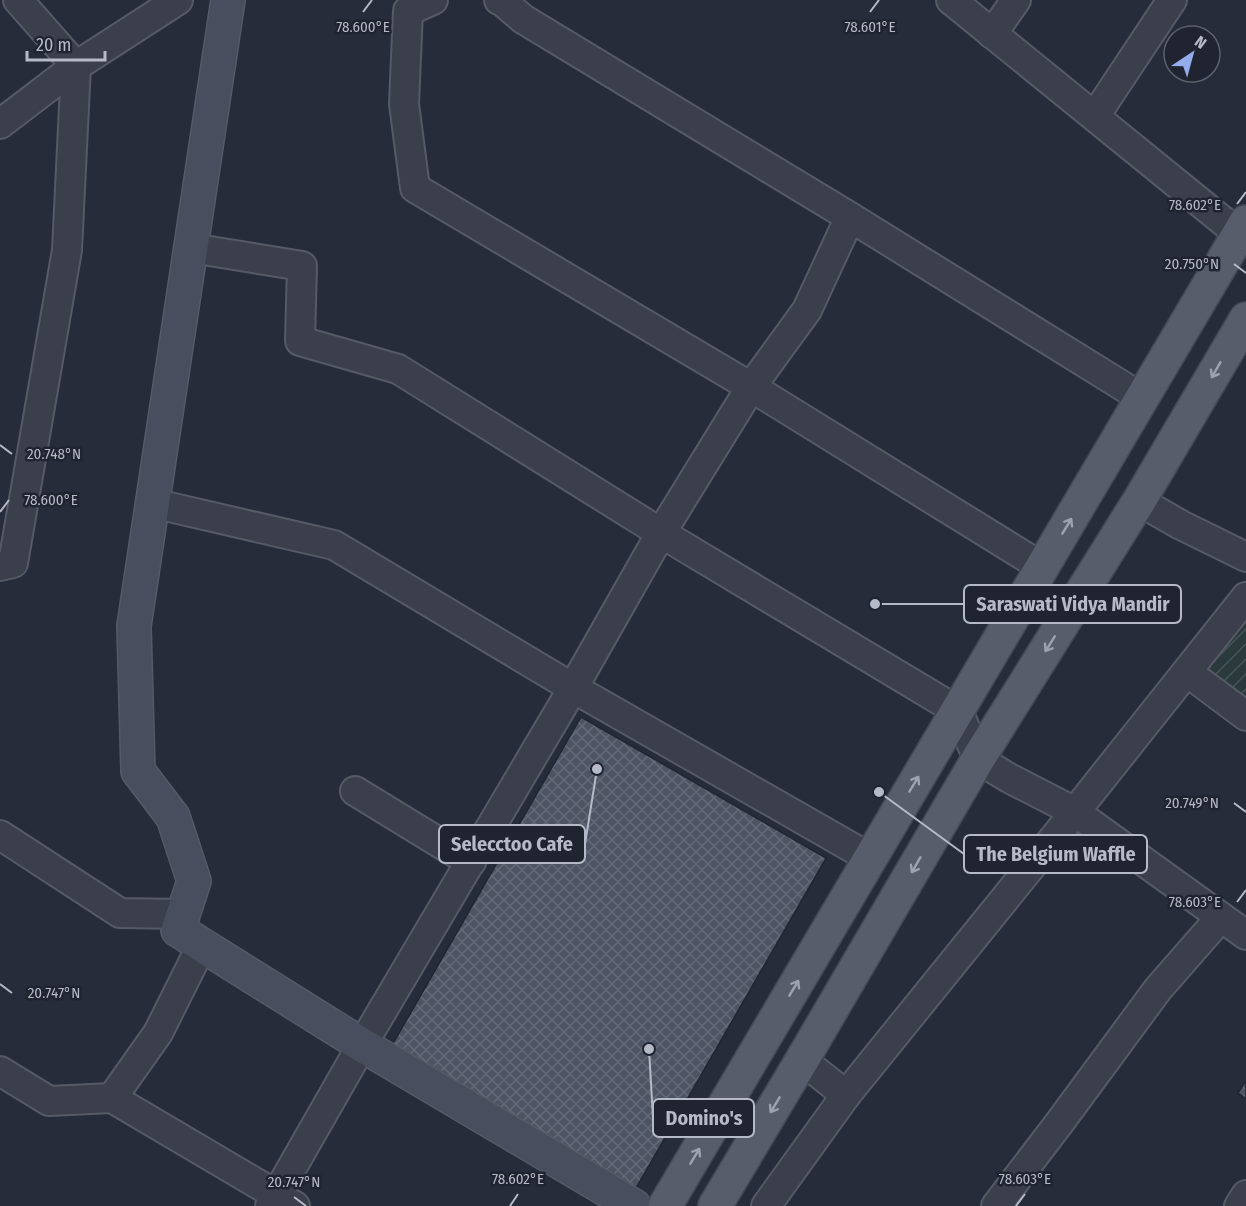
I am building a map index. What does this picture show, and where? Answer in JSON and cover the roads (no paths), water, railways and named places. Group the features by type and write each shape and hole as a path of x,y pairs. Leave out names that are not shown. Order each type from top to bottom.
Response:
{"main road":[{"path":"665,1206 1243,228"},
{"path":"720,1198 978,759 1139,501 1246,319"}],"street":[{"path":"0,566 13,563 67,250 76,66 18,0"},
{"path":"0,124 76,66 177,0"},
{"path":"228,0 134,626 138,771 173,817 194,881 178,930 362,1046 634,1206"},
{"path":"433,0 408,11 404,104 415,188 751,387 1042,567"},
{"path":"499,0 523,19 850,217 1142,398"},
{"path":"951,0 1095,116 1243,228"},
{"path":"992,34 1016,0"},
{"path":"1095,116 1172,0"},
{"path":"0,1071 49,1101 112,1098 281,1202 362,1046 573,688 661,533 751,387 807,310 850,217"},
{"path":"191,248 302,266 300,340 398,369 661,533 958,711 978,759 1009,778 1075,812 1246,935"},
{"path":"1139,501 1246,557"},
{"path":"152,503 334,545 573,688 870,858"},
{"path":"766,1206 846,1095 1246,597"},
{"path":"1187,672 1246,716"},
{"path":"355,791 471,862"},
{"path":"0,835 120,913 183,914"},
{"path":"996,1206 1158,989 1221,917"},
{"path":"112,1098 158,1033 202,945"},
{"path":"802,1060 846,1095"},
{"path":"1239,1206 1246,1195"},
{"path":"720,1198 746,1198 758,1206"}],"place":[{"name":"Saraswati Vidya Mandir","path":"875,604"},
{"name":"Selecctoo Cafe","path":"597,769"},
{"name":"The Belgium Waffle","path":"879,792"},
{"name":"Domino's","path":"649,1049"}]}
